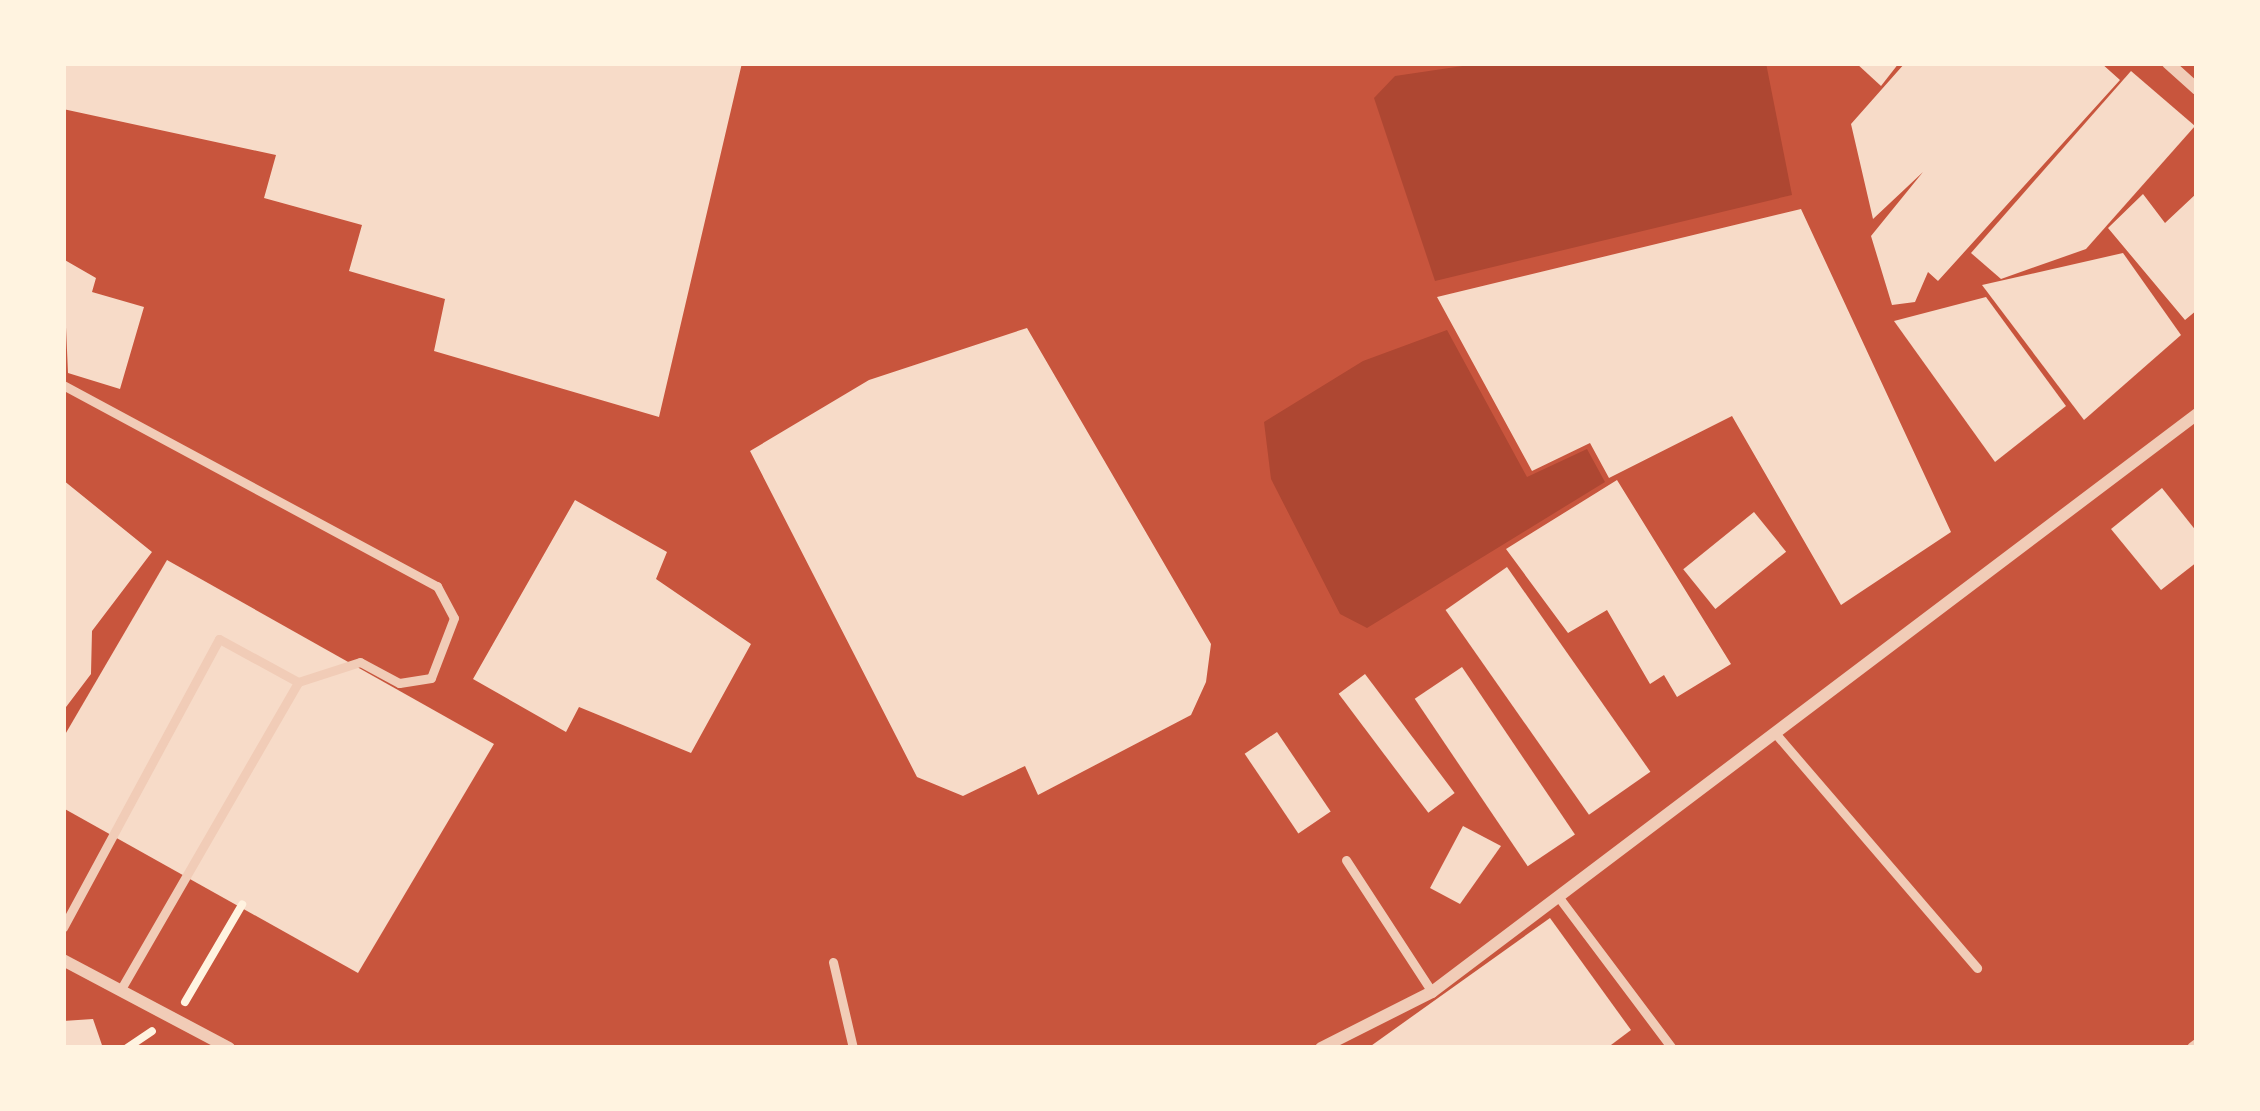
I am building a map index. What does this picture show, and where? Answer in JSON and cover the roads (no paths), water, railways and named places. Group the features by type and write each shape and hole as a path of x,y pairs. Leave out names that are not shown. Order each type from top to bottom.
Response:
{"street":[{"path":"2168,63 2197,89"},
{"path":"1321,1048 1432,992 2197,414"},
{"path":"63,960 230,1048"}],"lane":[{"path":"63,386 436,586 454,618 431,678 399,683 360,662 298,682 121,988"},
{"path":"63,928 218,639 298,682"},
{"path":"1775,733 1977,968"},
{"path":"1346,860 1432,992"},
{"path":"1560,899 1672,1048"},
{"path":"833,962 853,1048"}]}
